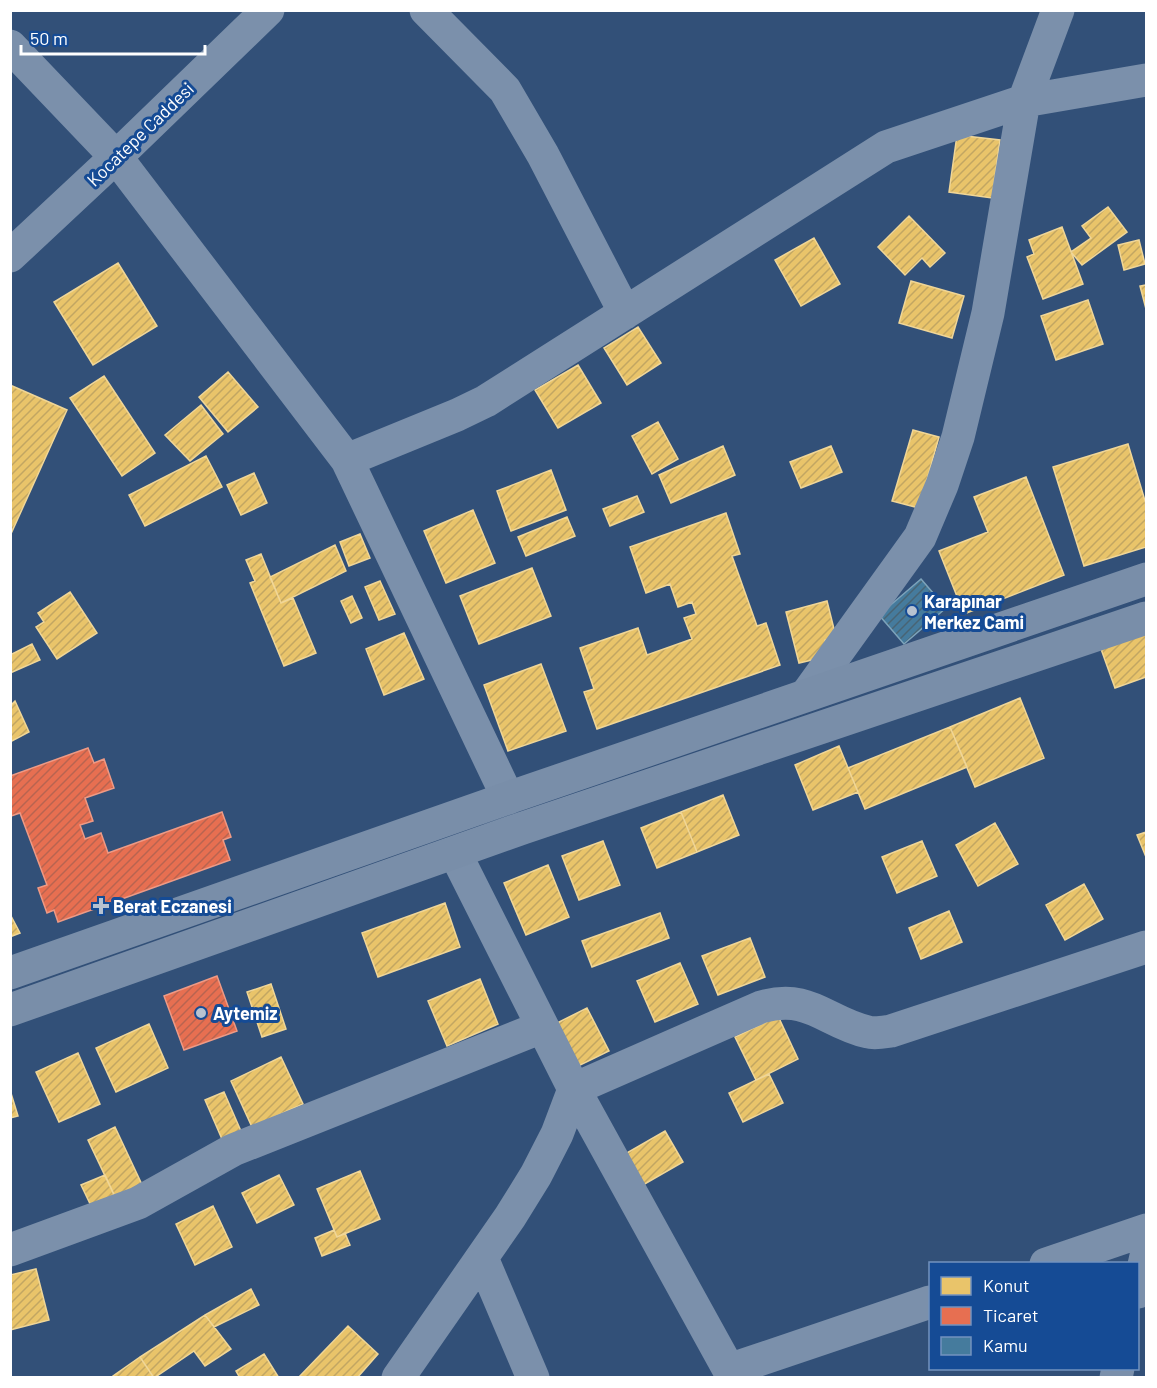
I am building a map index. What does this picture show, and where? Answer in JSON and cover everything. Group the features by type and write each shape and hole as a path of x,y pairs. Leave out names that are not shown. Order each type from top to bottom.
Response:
{"main road":[{"path":"10,973 807,694 1146,579"},
{"path":"10,1011 523,828 1146,618"},
{"path":"508,798 523,828"},
{"path":"440,822 455,853"}],"street":[{"name":"Kocatepe Caddesi","path":"10,256 116,158 268,10"},
{"path":"426,10 504,90 543,155 625,313"},
{"path":"807,694 920,537 942,485 958,437 988,313 1024,101 1058,10"},
{"path":"10,46 116,158 347,460 508,798"},
{"path":"347,460 486,401 886,147 1024,101 1146,80"},
{"path":"455,853 574,1089 730,1374 929,1302"},
{"path":"398,1377 482,1258 536,1175 557,1134 574,1089 777,1002 806,1006 869,1033 891,1031 1146,947"},
{"path":"10,1250 138,1203 233,1150 542,1027"},
{"path":"1049,1262 1146,1230"},
{"path":"1139,1284 1146,1256"},
{"path":"482,1258 533,1377"}],"building: Konut":[{"path":"957,135 1000,140 992,198 949,192"},
{"path":"1108,207 1127,232 1082,265 1071,252 1091,238 1082,226"},
{"path":"909,216 945,253 930,267 922,258 905,275 878,247"},
{"path":"1062,227 1083,284 1043,299 1027,257 1034,254 1029,240"},
{"path":"814,238 840,284 801,306 775,260"},
{"path":"1139,240 1145,264 1124,270 1118,245"},
{"path":"118,263 157,326 93,365 54,302"},
{"path":"911,281 964,296 952,338 899,323"},
{"path":"1146,285 1146,309 1140,286"},
{"path":"1088,300 1103,344 1056,360 1041,316"},
{"path":"638,327 661,363 627,385 604,348"},
{"path":"578,365 601,403 558,428 535,390"},
{"path":"228,372 258,407 228,432 199,397"},
{"path":"104,376 155,453 122,476 70,398"},
{"path":"10,385 67,410 10,536"},
{"path":"201,405 223,434 190,461 165,435"},
{"path":"658,422 678,459 652,474 632,436"},
{"path":"913,430 939,437 919,508 892,501"},
{"path":"1128,444 1146,504 1146,547 1084,566 1053,467"},
{"path":"723,446 735,475 671,503 659,475"},
{"path":"831,446 842,472 801,488 790,462"},
{"path":"206,456 222,487 145,526 129,495"},
{"path":"551,470 566,510 511,531 497,491"},
{"path":"254,473 267,503 241,515 227,485"},
{"path":"1026,477 1064,575 964,614 939,551 988,532 974,497"},
{"path":"637,496 644,512 610,526 603,509"},
{"path":"473,510 495,563 446,583 424,531"},
{"path":"726,513 740,554 732,556 757,626 766,623 780,665 597,729 584,692 594,689 580,648 638,628 647,655 692,639 684,618 696,614 692,602 678,607 670,584 646,593 630,547"},
{"path":"567,517 575,536 526,556 518,537"},
{"path":"360,534 370,558 349,566 340,542"},
{"path":"335,545 346,571 281,603 270,577"},
{"path":"261,554 281,603 293,598 316,653 284,666 250,583 255,581 246,560"},
{"path":"532,568 551,616 479,644 460,596"},
{"path":"380,581 395,614 379,620 365,587"},
{"path":"70,592 97,633 57,659 36,627 44,622 38,613"},
{"path":"352,596 362,618 351,623 341,601"},
{"path":"827,601 836,637 825,640 829,656 799,663 786,612"},
{"path":"404,633 424,679 384,695 366,649"},
{"path":"1146,633 1146,677 1115,688 1101,649"},
{"path":"32,644 40,660 10,673 10,655"},
{"path":"541,664 566,731 508,751 484,685"},
{"path":"1020,698 1044,758 975,787 950,727"},
{"path":"15,701 29,732 10,742 10,706"},
{"path":"950,727 967,767 865,809 848,768"},
{"path":"839,746 858,792 813,810 795,765"},
{"path":"723,795 739,835 697,852 681,812"},
{"path":"681,812 697,852 657,868 641,828"},
{"path":"995,823 1018,864 978,886 956,845"},
{"path":"1146,832 1146,857 1137,835"},
{"path":"603,841 620,885 579,900 562,856"},
{"path":"922,841 937,876 897,893 882,857"},
{"path":"548,865 569,917 526,935 504,883"},
{"path":"1084,884 1103,919 1065,940 1046,905"},
{"path":"445,903 460,947 378,977 362,933"},
{"path":"949,911 962,942 921,959 909,928"},
{"path":"660,913 669,938 592,967 582,941"},
{"path":"10,914 20,933 10,937"},
{"path":"750,938 765,977 718,995 702,956"},
{"path":"680,963 698,1004 655,1022 637,981"},
{"path":"480,979 498,1024 447,1046 428,1001"},
{"path":"271,984 286,1029 262,1037 247,992"},
{"path":"587,1008 609,1051 572,1069 551,1026"},
{"path":"778,1016 798,1059 756,1080 735,1037"},
{"path":"149,1024 168,1068 116,1092 96,1048"},
{"path":"78,1053 100,1104 59,1122 36,1072"},
{"path":"281,1057 303,1104 252,1127 231,1081"},
{"path":"769,1074 783,1103 743,1122 729,1093"},
{"path":"10,1090 18,1116 10,1118"},
{"path":"224,1092 244,1138 225,1146 205,1100"},
{"path":"115,1127 144,1189 117,1201 88,1140"},
{"path":"665,1131 683,1162 643,1185 625,1154"},
{"path":"360,1171 380,1219 337,1237 317,1189"},
{"path":"105,1175 117,1201 94,1212 81,1185"},
{"path":"279,1175 294,1205 257,1223 242,1193"},
{"path":"213,1206 232,1247 195,1265 176,1224"},
{"path":"334,1230 337,1237 345,1233 350,1245 322,1256 315,1238"},
{"path":"36,1269 49,1320 10,1330 10,1275"},
{"path":"251,1289 259,1305 214,1327 205,1315"},
{"path":"205,1315 231,1349 205,1366 194,1351 154,1378 140,1357"},
{"path":"348,1326 378,1354 357,1378 298,1378"},
{"path":"264,1354 279,1378 240,1378 236,1371"},
{"path":"140,1357 154,1378 114,1378 113,1376"}],"building: Ticaret":[{"path":"88,748 94,763 104,759 114,788 85,798 93,821 80,825 85,839 101,833 108,853 222,812 231,837 223,840 230,860 58,922 54,910 47,913 38,888 47,885 20,813 11,816 10,813 10,776"},
{"path":"217,976 237,1031 184,1050 164,996"}],"building: Kamu":[{"name":"Karapınar Merkez Cami","path":"921,579 946,608 904,644 879,615"}],"place":[{"name":"Karapınar Merkez Cami","path":"912,611"},
{"name":"Berat Eczanesi","path":"101,906"},
{"name":"Aytemiz","path":"201,1013"}]}
